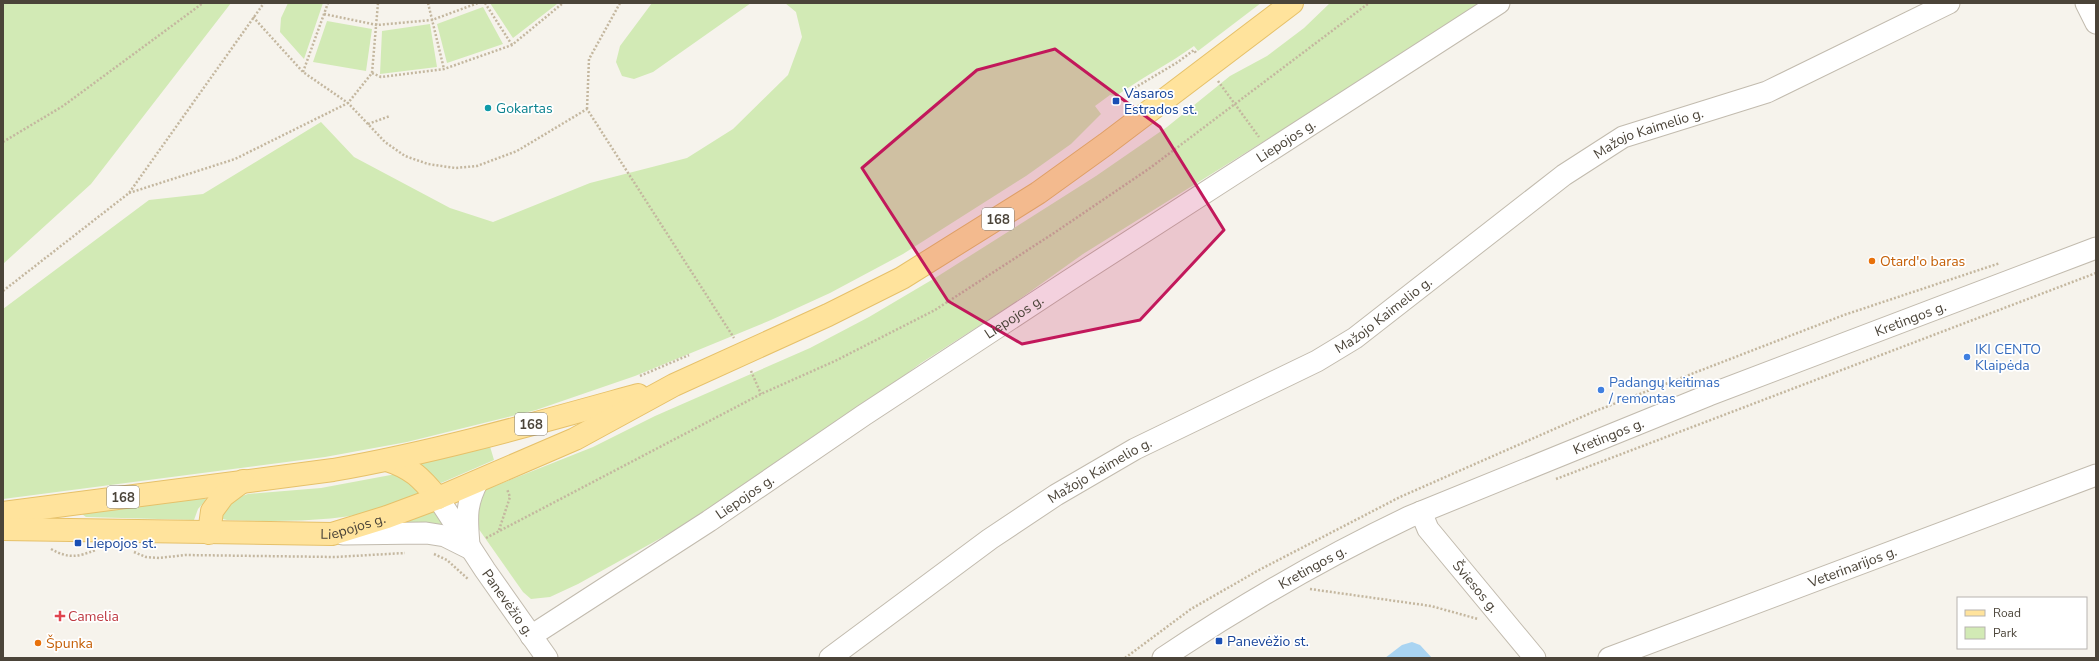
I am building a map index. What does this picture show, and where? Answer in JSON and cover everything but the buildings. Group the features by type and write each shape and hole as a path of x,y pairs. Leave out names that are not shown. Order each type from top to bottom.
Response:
{"main road":[{"name":"Liepojos g.","path":"3,529 332,534 387,517 438,498 575,439 674,385 742,353 828,316 902,278 974,234 1038,192 1106,144 1292,3"},
{"name":"Liepojos g.","path":"3,513 387,460 512,430 674,385"},
{"path":"512,430 522,462"},
{"path":"387,460 404,466 421,478 438,498"},
{"path":"209,533 212,511 223,496 243,481"}],"street":[{"name":"Liepojos g.","path":"531,636 709,521 864,415 1074,276 1499,3"},
{"name":"Mažojo Kaimelio g.","path":"830,658 990,539 1056,495 1135,449 1317,361 1355,338 1564,175 1623,137 1767,92 1949,3"},
{"path":"2086,3 2096,23"},
{"name":"Kretingos g.","path":"1163,658 1223,618 1268,592 1370,536 1421,512 1708,395 2096,248"},
{"name":"Veterinarijos g.","path":"1609,658 2096,475"},
{"path":"469,548 467,512 470,496 478,481"},
{"name":"Panevėžio g.","path":"438,498 469,548 547,658"},
{"name":"Šviesos g.","path":"1421,512 1428,529 1535,658"},
{"name":"Panevėžio g.","path":"332,534 426,533 445,536 469,548"}],"path":[{"path":"3,142 63,106 203,3"},
{"path":"3,291 129,193 264,3"},
{"path":"303,72 328,3"},
{"path":"129,193 235,159 348,103 372,73 378,3"},
{"path":"428,3 444,69"},
{"path":"324,14 376,25 432,20 478,3"},
{"path":"485,3 512,45"},
{"path":"372,73 381,77 444,69 512,45 564,3"},
{"path":"620,3 589,59 588,109 718,309 762,394"},
{"path":"499,530 762,394 835,361 935,310 1054,233 1150,168 1369,3"},
{"path":"253,17 303,72 348,103 385,142 405,156 428,164 455,168 477,166 517,151 588,109"},
{"path":"368,124 390,116"},
{"path":"1554,480 2096,272"},
{"path":"49,548 63,556 76,556 98,549"},
{"path":"129,551 136,552 146,557 159,558 185,555 335,557 413,553"},
{"path":"429,552 446,560 459,573 470,581"},
{"path":"1309,585 1304,588 1431,606 1481,620"}],"highlighted area":[{"path":"1055,49 1160,127 1224,230 1140,320 1022,344 948,301 862,168 977,70"}],"green space":[{"path":"3,3 231,3 91,184 3,264"},
{"path":"288,3 323,3 304,59 280,32 281,18"},
{"path":"490,3 556,3 557,4 513,38"},
{"path":"652,3 751,3 653,72 634,79 622,76 616,62 620,46"},
{"path":"785,3 1261,3 1198,51 1194,46 1116,96 1110,95 1095,106 1101,114 1071,144 1026,176 903,254 830,293 771,320 635,376 536,410 407,442 325,457 3,499 3,309 149,200 203,194 321,122 354,157 450,208 493,222 590,183 687,158 733,129 788,75 802,37 796,12"},
{"path":"1330,3 1486,3 1083,254 1013,304 921,363 855,412 688,523 578,584 550,597 531,599 523,592 471,518 479,497 487,489 593,447 655,416 810,348 869,317 935,278 1096,176 1167,127 1230,76 1267,56 1304,28"},
{"path":"483,7 503,44 447,63 437,24"},
{"path":"327,21 372,29 366,71 313,62"},
{"path":"430,24 437,67 380,74 382,31"},
{"path":"489,443 494,460 441,483 414,460"},
{"path":"396,474 424,491 403,502 380,510 328,519 250,521 223,519 222,511 236,498 248,494 321,488"},
{"path":"205,498 206,500 198,509 194,520 86,517 79,512"},
{"path":"438,509 455,532 380,531"}],"water":[{"path":"1412,642 1420,645 1432,658 1385,658 1402,645"}],"place":[{"name":"Vasaros Estrados st.","path":"1116,101"},
{"name":"Gokartas","path":"488,108"},
{"name":"Otard'o baras","path":"1872,261"},
{"name":"IKI CENTO Klaipėda","path":"1967,357"},
{"name":"Padangų keitimas / remontas","path":"1601,390"},
{"name":"Liepojos st.","path":"78,543"},
{"name":"Camelia","path":"60,616"},
{"name":"Panevėžio st.","path":"1219,641"},
{"name":"Špunka","path":"38,643"}]}
